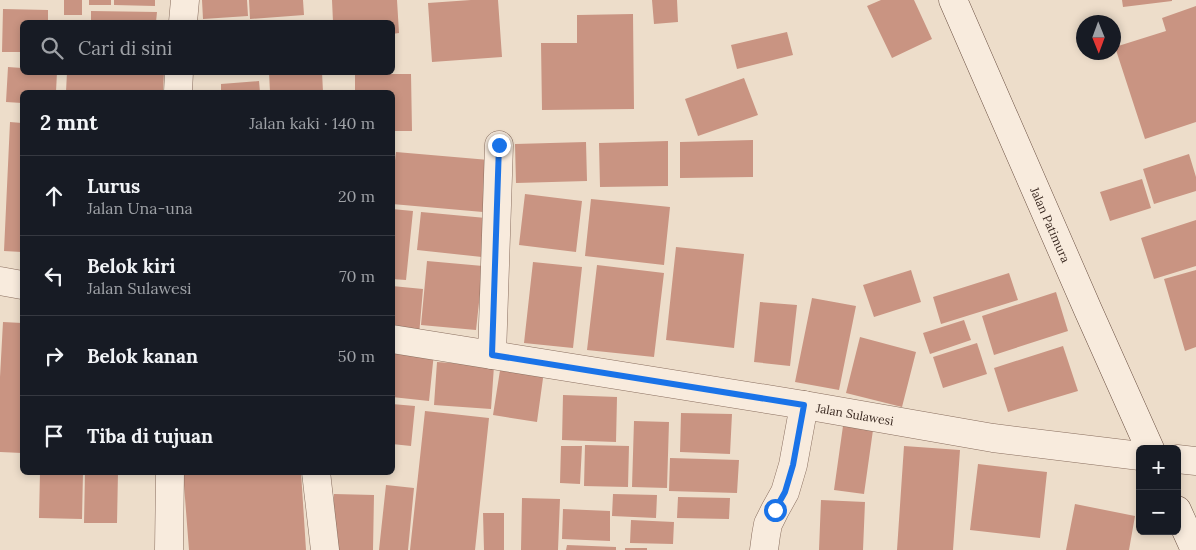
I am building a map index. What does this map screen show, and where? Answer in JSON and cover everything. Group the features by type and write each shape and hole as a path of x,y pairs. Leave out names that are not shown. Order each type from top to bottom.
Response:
{"street":[{"path":"183,20 185,0"},
{"name":"Jalan Patimura","path":"953,0 1148,445"},
{"path":"178,90 179,75"},
{"path":"492,355 499,145"},
{"path":"0,282 20,285"},
{"name":"Jalan Sulawesi","path":"395,339 804,405 993,438 1136,456"},
{"path":"764,550 768,524 785,492 793,465 804,405"},
{"path":"1181,459 1196,461"},
{"path":"168,550 170,475"},
{"path":"316,475 325,550"},
{"path":"1181,519 1195,550"}],"building":[{"path":"64,0 82,0 82,15 64,15"},
{"path":"89,0 111,0 111,5 89,5"},
{"path":"114,0 155,0 155,6 114,5"},
{"path":"202,0 247,0 248,16 203,19"},
{"path":"249,0 303,0 304,15 250,19"},
{"path":"332,0 397,0 399,33 395,34 395,20 333,20"},
{"path":"498,0 502,57 432,62 428,3"},
{"path":"652,0 677,0 678,22 654,24"},
{"path":"881,0 914,0 932,39 892,58 867,6"},
{"path":"1122,0 1172,0 1172,1 1123,7"},
{"path":"1196,6 1196,122 1145,139 1119,60 1121,60 1121,45 1166,31 1162,18"},
{"path":"3,9 48,10 48,20 20,20 20,52 2,52"},
{"path":"91,11 157,12 156,20 91,20"},
{"path":"633,14 634,109 542,110 541,43 577,43 577,15"},
{"path":"787,32 793,55 737,69 731,45"},
{"path":"8,67 20,68 20,75 57,75 56,90 20,90 20,103 6,102"},
{"path":"411,74 412,131 395,131 395,90 355,90 355,75"},
{"path":"67,75 164,75 163,90 66,90"},
{"path":"269,75 322,75 323,90 270,90"},
{"path":"744,78 758,115 698,136 685,99"},
{"path":"259,81 260,90 221,90 221,84"},
{"path":"10,122 20,123 20,252 4,251"},
{"path":"753,140 753,177 680,178 680,142"},
{"path":"668,141 668,186 600,187 599,143"},
{"path":"586,142 587,181 516,183 515,144"},
{"path":"396,152 489,160 483,212 395,204"},
{"path":"1189,154 1196,177 1196,191 1154,204 1143,169"},
{"path":"1142,179 1151,208 1110,221 1100,192"},
{"path":"525,194 582,201 576,252 519,245"},
{"path":"591,199 670,207 664,265 585,256"},
{"path":"395,209 413,211 406,280 395,279"},
{"path":"421,212 486,218 482,257 417,250"},
{"path":"1196,220 1196,266 1154,279 1141,238"},
{"path":"676,247 744,254 734,348 666,340"},
{"path":"427,261 483,266 476,330 421,325"},
{"path":"533,262 582,267 573,348 524,343"},
{"path":"597,265 664,273 654,357 587,350"},
{"path":"911,270 921,302 874,317 863,285"},
{"path":"1196,270 1196,347 1185,351 1164,279"},
{"path":"1009,273 1018,300 941,324 933,297"},
{"path":"395,286 423,289 419,335 395,332"},
{"path":"1056,292 1068,331 994,355 982,316"},
{"path":"812,298 856,306 839,390 795,382"},
{"path":"760,302 797,305 790,366 754,362"},
{"path":"964,320 971,340 930,354 923,333"},
{"path":"3,322 20,323 20,453 0,452 0,377"},
{"path":"860,337 916,352 902,407 846,393"},
{"path":"977,343 987,374 943,388 933,357"},
{"path":"1063,346 1078,391 1008,412 994,368"},
{"path":"395,349 434,353 429,401 395,397"},
{"path":"437,362 494,366 491,409 434,405"},
{"path":"501,364 544,371 537,422 493,415"},
{"path":"563,395 617,397 616,442 562,440"},
{"path":"395,404 415,406 411,446 395,444"},
{"path":"425,411 489,418 475,550 410,550"},
{"path":"681,413 732,414 730,454 680,452"},
{"path":"634,421 669,422 667,488 632,487"},
{"path":"843,426 873,430 864,494 834,490"},
{"path":"585,445 629,446 628,487 584,486"},
{"path":"561,446 582,446 580,484 560,483"},
{"path":"904,446 960,450 953,550 897,550"},
{"path":"670,458 739,460 737,493 669,491"},
{"path":"978,464 1047,472 1040,538 970,530"},
{"path":"40,475 83,475 82,519 39,518"},
{"path":"85,475 118,475 117,523 84,523"},
{"path":"183,475 301,475 306,550 189,550"},
{"path":"386,485 414,488 408,550 379,550"},
{"path":"334,494 374,495 373,550 333,550"},
{"path":"613,494 657,495 656,518 612,516"},
{"path":"678,497 730,498 729,519 677,518"},
{"path":"522,498 560,499 558,550 521,550"},
{"path":"821,500 865,502 863,550 819,550"},
{"path":"1075,504 1135,516 1129,550 1066,550"},
{"path":"563,509 610,511 610,541 562,539"},
{"path":"483,513 504,513 504,550 484,550"},
{"path":"631,520 674,522 673,544 630,543"},
{"path":"567,545 616,547 616,550 566,550"},
{"path":"625,548 647,548 647,550 625,550"}],"route":[{"path":"499,145 492,355 804,405 793,465 785,492 775,510"}]}
